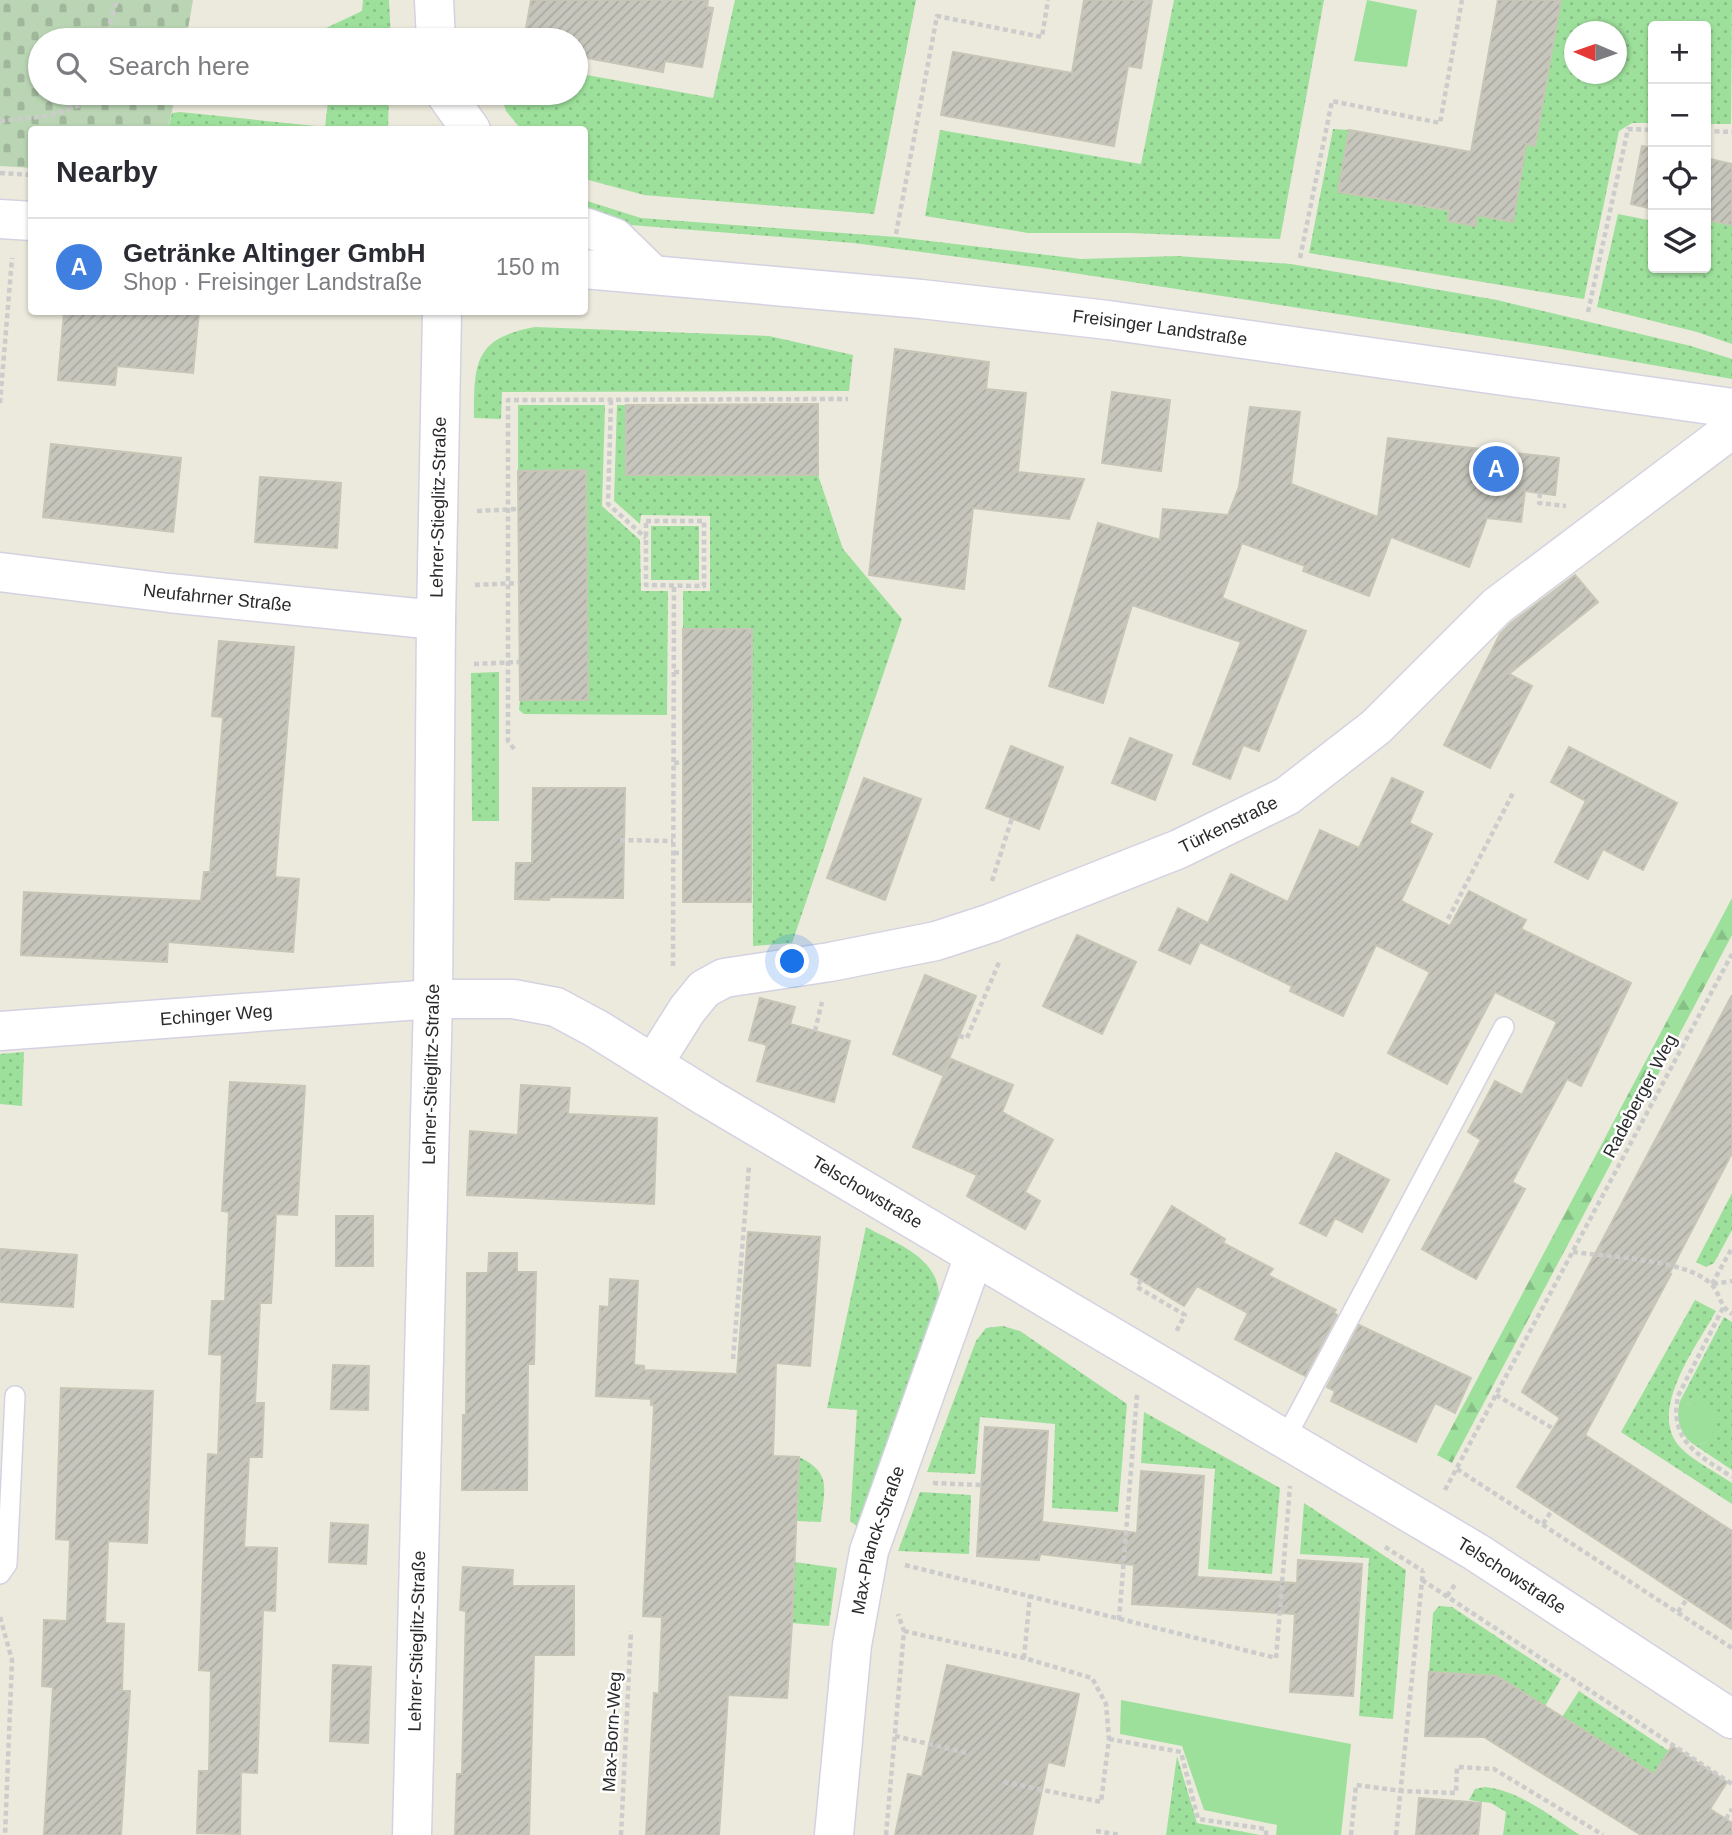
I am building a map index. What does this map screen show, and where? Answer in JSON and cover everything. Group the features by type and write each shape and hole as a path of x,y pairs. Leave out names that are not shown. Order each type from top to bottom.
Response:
{"street":[{"path":"433,0 435,28"},
{"path":"438,105 439,126"},
{"path":"453,105 468,126"},
{"path":"0,219 28,221"},
{"path":"588,228 615,238 653,275"},
{"name":"Freisinger Landstraße","path":"588,269 922,299 1108,320 1382,356 1732,408"},
{"name":"Lehrer-Stieglitz-Straße","path":"412,1835 433,999 442,315"},
{"name":"Türkenstraße","path":"653,1064 687,1010 704,989 724,978 831,962 936,940 1019,912 1179,849 1287,796 1376,727 1497,606 1732,429"},
{"name":"Neufahrner Straße","path":"0,572 169,593 436,620"},
{"name":"Echinger Weg","path":"0,1031 433,999"},
{"name":"Telschowstraße","path":"433,999 513,999 556,1007 1488,1559 1732,1719"},
{"name":"Max-Planck-Straße","path":"834,1835 852,1645 869,1551 974,1256"}],"lane":[{"path":"1285,1439 1504,1027"},
{"path":"0,1574 7,1564 15,1396"}],"path":[{"path":"109,28 117,0"},
{"path":"896,234 937,16 1042,37 1048,0"},
{"path":"1300,258 1332,101 1440,123 1462,0"},
{"path":"0,121 48,116 77,105"},
{"path":"1588,312 1628,129 1648,130"},
{"path":"1711,131 1732,132"},
{"path":"0,173 28,175"},
{"path":"0,403 12,254"},
{"path":"514,749 508,741 508,400 767,402 848,399"},
{"path":"611,400 608,504 646,538"},
{"path":"465,511 518,509"},
{"path":"646,521 704,521 704,586 674,586 646,585 646,521"},
{"path":"464,586 519,583"},
{"path":"673,968 674,586"},
{"path":"462,664 519,662"},
{"path":"674,672 683,672"},
{"path":"674,763 683,762"},
{"path":"1448,919 1513,793"},
{"path":"989,891 1012,818"},
{"path":"620,840 673,841"},
{"path":"674,853 682,853"},
{"path":"959,1036 967,1038 1019,912"},
{"name":"Radeberger Weg","path":"1428,1523 1732,954"},
{"path":"733,1359 749,1165"},
{"path":"1712,1284 1732,1248"},
{"path":"1573,1252 1684,1268 1712,1284 1724,1308 1732,1314"},
{"path":"1141,1280 1137,1287 1185,1315 1173,1338"},
{"path":"1712,1284 1732,1281"},
{"path":"1724,1308 1678,1396 1675,1411 1680,1434 1688,1445 1732,1477"},
{"path":"1119,1620 1137,1394 1148,1401"},
{"path":"1496,1395 1554,1429"},
{"path":"1457,1468 1732,1648"},
{"path":"926,1483 982,1485"},
{"path":"894,1562 1276,1658 1290,1485 1301,1493"},
{"path":"1543,1524 1552,1510"},
{"path":"1396,1835 1428,1523"},
{"path":"1378,1542 1423,1571"},
{"path":"1422,1580 1732,1784"},
{"path":"1024,1658 1030,1595"},
{"path":"1678,1612 1687,1599"},
{"path":"886,1835 904,1631 896,1607"},
{"path":"0,1617 12,1660 5,1835"},
{"name":"Max-Born-Weg","path":"621,1835 631,1631"},
{"path":"904,1631 1024,1658 1092,1678 1107,1704 1109,1739 1101,1802 1000,1781"},
{"path":"895,1736 967,1753"},
{"path":"1109,1739 1181,1752 1198,1819 1266,1829 1266,1835"},
{"path":"1351,1835 1356,1784 1402,1791 1456,1793 1457,1767 1494,1769 1603,1835"},
{"path":"1726,1819 1732,1810"},
{"path":"1096,1831 1121,1835"}],"green space":[{"path":"0,0 193,0 188,28 28,28 28,105 173,105 169,126 28,126 28,168 0,166"},
{"path":"363,0 389,0 390,28 326,28 362,11"},
{"path":"735,0 916,0 874,214 644,195 588,180 588,126 518,126 504,105 588,105 588,75 713,98"},
{"path":"1174,0 1324,0 1280,239 1130,233 1028,233 925,216 940,130 1141,164"},
{"path":"1367,0 1417,10 1407,67 1354,61"},
{"path":"1561,0 1732,0 1731,124 1711,124 1711,21 1648,21 1648,123 1632,123 1619,131 1584,299 1309,253 1333,129 1349,130 1338,192 1449,211 1448,221 1475,226 1477,215 1513,221 1526,144 1535,146"},
{"path":"328,105 389,105 388,126 325,126"},
{"path":"172,113 315,126 169,126"},
{"path":"588,201 641,218 896,237 1081,259 1177,256 1291,264 1497,300 1691,346 1732,359 1732,379 1550,347 1041,268 854,243 631,225 588,212"},
{"path":"1618,214 1648,220 1648,273 1711,273 1711,221 1732,225 1732,344 1697,332 1597,307"},
{"path":"535,327 769,336 853,355 849,391 502,392 501,419 474,418 475,382 482,356 489,346 500,338"},
{"path":"518,405 605,405 602,506 640,540 641,591 668,591 667,715 524,714 519,710 520,700 587,699 586,471 518,471"},
{"path":"617,405 626,405 626,475 818,475 843,549 902,619 792,943 753,946 752,629 683,629 683,591 710,591 710,516 641,515 640,524 614,501"},
{"path":"651,526 699,526 699,580 651,580"},
{"path":"499,672 499,821 472,821 471,673"},
{"path":"1732,898 1732,935 1452,1463 1437,1455"},
{"path":"24,1052 22,1106 0,1104 0,1054"},
{"path":"1732,1193 1732,1230 1714,1263 1706,1267 1696,1262"},
{"path":"866,1227 903,1246 925,1263 938,1286 939,1300 858,1527 850,1521 857,1410 827,1408"},
{"path":"1695,1300 1716,1311 1687,1361 1671,1399 1669,1417 1672,1434 1687,1454 1732,1483 1732,1504 1621,1432"},
{"path":"1724,1317 1732,1322 1732,1470 1696,1446 1708,1441 1695,1396 1689,1405 1680,1401"},
{"path":"1003,1326 1020,1331 1127,1404 1118,1512 1052,1508 1055,1424 980,1417 975,1474 927,1472 976,1341 986,1328"},
{"path":"1695,1395 1722,1414 1708,1441 1696,1446 1683,1432 1678,1414 1680,1401 1689,1405"},
{"path":"1144,1412 1280,1488 1272,1574 1208,1569 1215,1469 1141,1463"},
{"path":"799,1457 810,1463 822,1476 824,1492 821,1522 797,1521"},
{"path":"920,1492 971,1495 969,1554 898,1551"},
{"path":"1304,1503 1406,1570 1393,1719 1359,1716 1369,1558 1300,1554"},
{"path":"795,1562 837,1568 829,1626 792,1623"},
{"path":"1439,1606 1452,1607 1561,1679 1545,1706 1496,1676 1429,1672 1433,1613"},
{"path":"1579,1691 1669,1751 1654,1774 1562,1717"},
{"path":"1121,1700 1351,1744 1341,1835 1276,1835 1277,1825 1204,1810 1182,1746 1120,1734"},
{"path":"1177,1756 1197,1823 1260,1835 1166,1835"},
{"path":"1475,1789 1498,1789 1522,1799 1580,1835 1503,1835 1506,1812 1491,1803 1469,1800"}],"building":[{"path":"531,0 708,0 707,7 713,8 702,67 665,61 663,72 588,58 588,28 526,28"},
{"path":"1084,0 1152,0 1141,68 1128,66 1114,146 941,115 953,52 1072,73"},
{"path":"1498,0 1561,0 1535,146 1526,144 1513,222 1477,215 1476,226 1448,221 1449,210 1338,192 1349,130 1471,152"},
{"path":"1642,146 1648,147 1648,208 1631,204"},
{"path":"1711,159 1732,164 1732,225 1711,221"},
{"path":"64,315 199,315 193,373 117,366 115,385 58,380"},
{"path":"895,349 989,362 986,389 1026,393 1018,472 1084,479 1069,519 973,508 964,589 869,575"},
{"path":"1112,392 1170,400 1161,471 1102,463"},
{"path":"818,404 818,475 626,475 626,405"},
{"path":"1250,407 1300,412 1291,484 1378,517 1388,438 1559,458 1555,495 1525,491 1521,522 1487,518 1469,567 1391,537 1369,596 1303,571 1305,566 1242,543 1222,598 1306,631 1259,751 1243,745 1230,779 1193,764 1241,642 1132,605 1103,703 1049,686 1098,523 1160,540 1163,509 1228,515 1239,487"},
{"path":"51,444 181,458 173,532 43,517"},
{"path":"586,470 588,700 520,700 518,471"},
{"path":"260,477 341,483 337,548 255,542"},
{"path":"1575,575 1598,602 1509,674 1532,686 1490,768 1444,745 1500,634"},
{"path":"683,629 752,629 751,902 683,902"},
{"path":"219,641 294,647 275,877 299,879 293,952 168,942 167,962 21,955 24,892 201,901 204,872 210,872 223,717 212,716"},
{"path":"1130,738 1172,755 1155,800 1112,783"},
{"path":"1011,746 1063,767 1039,829 986,808"},
{"path":"1569,747 1677,803 1643,870 1603,849 1588,879 1555,862 1586,801 1551,782"},
{"path":"864,778 921,799 885,900 827,878"},
{"path":"1392,778 1423,792 1409,823 1432,834 1401,901 1450,926 1469,891 1526,920 1521,929 1631,983 1581,1086 1567,1079 1512,1182 1525,1189 1476,1279 1422,1249 1481,1140 1468,1132 1495,1081 1522,1095 1557,1022 1495,992 1447,1084 1388,1053 1430,972 1376,945 1343,1016 1290,991 1292,986 1200,942 1190,964 1159,950 1178,908 1208,923 1231,874 1288,902 1320,830 1359,848"},
{"path":"533,788 625,788 623,898 515,899 516,863 532,863"},
{"path":"1077,935 1136,962 1102,1034 1043,1006"},
{"path":"925,975 976,996 942,1075 893,1054"},
{"path":"1732,995 1732,1153 1585,1435 1732,1531 1732,1629 1517,1487 1560,1418 1522,1392"},
{"path":"760,998 795,1007 790,1024 850,1041 834,1102 757,1081 767,1045 749,1040"},
{"path":"951,1059 1013,1085 1002,1112 1053,1140 1025,1192 1040,1201 1025,1229 967,1196 977,1175 913,1147"},
{"path":"230,1082 305,1086 297,1215 276,1214 271,1303 260,1303 255,1403 264,1403 262,1457 249,1457 244,1547 277,1548 275,1611 263,1610 257,1773 241,1772 240,1834 197,1833 199,1771 209,1771 211,1671 199,1670 208,1454 218,1455 222,1355 209,1354 212,1301 225,1301 229,1212 222,1211"},
{"path":"521,1085 570,1088 568,1114 657,1118 654,1204 467,1195 470,1131 518,1135"},
{"path":"1336,1153 1389,1180 1362,1232 1335,1218 1326,1236 1300,1223"},
{"path":"1172,1206 1225,1239 1223,1243 1273,1269 1268,1275 1336,1310 1334,1313 1337,1315 1305,1376 1235,1339 1248,1313 1197,1286 1184,1306 1131,1274"},
{"path":"336,1216 373,1216 373,1266 336,1266"},
{"path":"748,1232 820,1237 810,1366 776,1363 773,1456 799,1457 787,1698 728,1695 719,1835 646,1835 654,1693 659,1694 662,1617 643,1616 654,1405 651,1405 651,1399 596,1396 600,1306 609,1307 610,1279 638,1281 634,1365 644,1366 644,1370 737,1374"},
{"path":"0,1249 77,1255 73,1307 0,1302"},
{"path":"489,1253 517,1253 517,1272 536,1272 534,1364 528,1364 527,1490 462,1490 463,1415 466,1415 467,1273 488,1273"},
{"path":"1359,1325 1471,1378 1455,1413 1435,1403 1416,1442 1331,1401 1335,1391 1327,1387"},
{"path":"333,1365 369,1366 368,1410 331,1409"},
{"path":"61,1388 153,1391 147,1543 108,1541 105,1623 124,1624 122,1691 130,1691 121,1835 44,1835 53,1687 42,1686 44,1620 67,1621 70,1540 56,1539"},
{"path":"985,1427 1048,1431 1042,1522 1137,1533 1141,1471 1204,1476 1197,1577 1297,1583 1298,1560 1362,1564 1353,1696 1290,1692 1295,1614 1132,1604 1134,1565 1040,1554 1039,1560 977,1556"},
{"path":"331,1523 368,1525 366,1564 329,1562"},
{"path":"463,1567 513,1570 512,1586 574,1586 574,1655 534,1655 529,1835 455,1835 457,1774 462,1774 466,1611 460,1610"},
{"path":"333,1665 371,1667 368,1743 330,1741"},
{"path":"947,1665 1079,1694 1064,1766 1048,1762 1032,1835 895,1835 908,1774 922,1777"},
{"path":"1429,1672 1497,1676 1654,1774 1672,1746 1727,1782 1710,1809 1732,1823 1732,1835 1641,1835 1484,1737 1425,1736"},
{"path":"1419,1798 1481,1803 1478,1835 1416,1835"}],"place":[{"name":"Getränke Altinger GmbH","path":"1496,469"}]}
